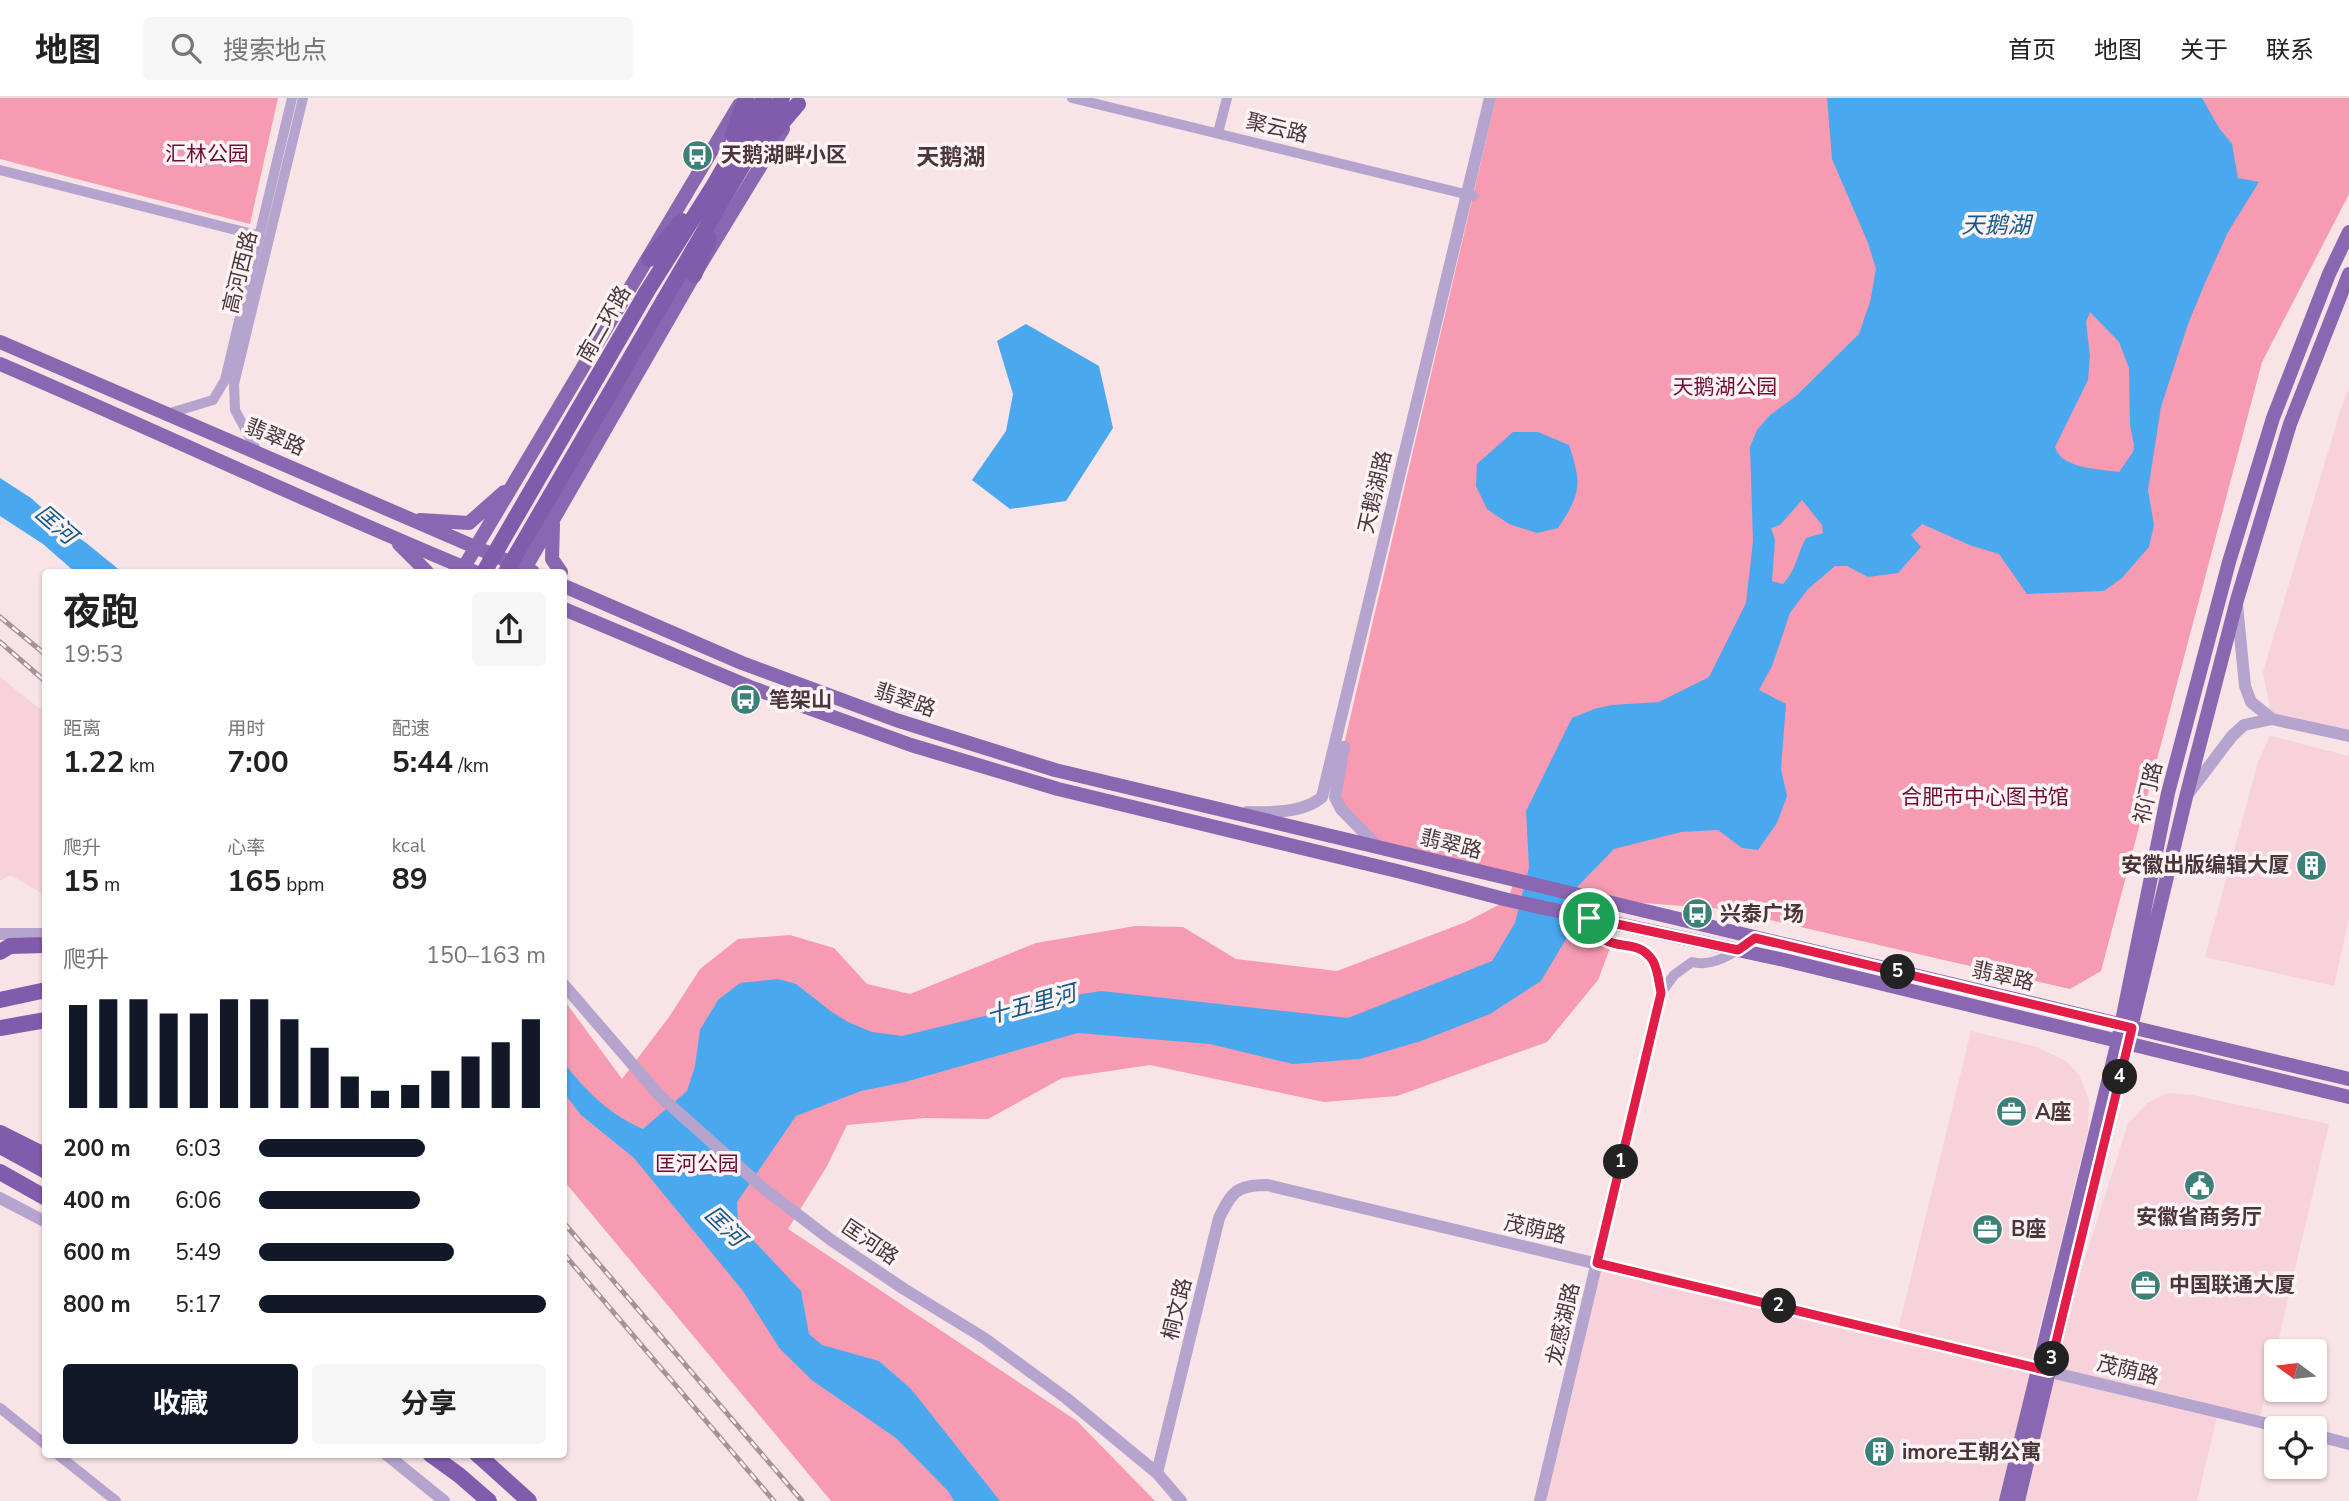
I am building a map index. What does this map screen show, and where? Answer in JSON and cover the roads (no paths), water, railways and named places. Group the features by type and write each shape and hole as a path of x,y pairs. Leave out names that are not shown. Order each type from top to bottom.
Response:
{"highway":[{"path":"722,168 745,98"},
{"name":"南二环路","path":"486,569 646,293 764,98"},
{"name":"南二环路","path":"508,569 782,98"},
{"path":"694,275 735,179 800,101"},
{"path":"649,259 713,185"},
{"path":"0,943 42,937"},
{"path":"0,952 10,946 42,937"},
{"path":"0,1000 42,991"},
{"path":"0,1028 42,1021"},
{"path":"0,1133 42,1154"},
{"path":"0,1146 42,1169"},
{"path":"0,1171 42,1196"},
{"path":"435,1458 489,1501"},
{"path":"481,1458 529,1501"}],"main road":[{"path":"468,569 476,547 745,98"},
{"path":"528,569 553,520 694,275 800,101"},
{"name":"祁门路","path":"2127,1026 2168,793 2228,562 2273,418 2329,274 2349,232"},
{"name":"祁门路","path":"2018,1501 2044,1370 2127,1026 2237,600 2290,424 2349,274"},
{"name":"翡翠路","path":"0,342 523,569"},
{"name":"翡翠路","path":"0,364 195,448 463,569"},
{"path":"412,520 469,523 514,483"},
{"path":"553,520 552,559 559,569"},
{"path":"393,538 424,569"},
{"name":"翡翠路","path":"568,587 741,663 896,720 1055,770 2349,1079"},
{"name":"翡翠路","path":"567,611 750,687 911,745 1058,789 1508,900 1738,950 2349,1097"},
{"name":"祁门路","path":"2006,1501 2044,1370"}],"street":[{"name":"高河西路","path":"167,414 213,400 225,380 292,98"},
{"name":"高河西路","path":"258,453 235,410 234,384 303,98"},
{"name":"聚云路","path":"1072,98 1471,195"},
{"path":"1218,133 1227,98"},
{"name":"天鹅湖路","path":"1379,848 1341,809 1335,797 1340,761 1471,195 1490,98"},
{"name":"天鹅湖路","path":"1226,811 1273,812 1312,806 1322,797 1433,331 1496,98"},
{"path":"0,170 260,236"},
{"path":"2237,600 2245,686 2251,702 2272,719"},
{"path":"2186,797 2232,736 2244,725 2272,719 2349,736"},
{"path":"1589,918 1594,933 1605,942 1644,950 1654,963 1661,993"},
{"path":"0,934 42,937"},
{"path":"1661,993 1674,975 1692,962 1706,966 1755,938"},
{"name":"匡河路","path":"567,988 659,1095 763,1188 831,1240 1005,1353 1066,1398 1157,1472 1181,1501"},
{"name":"龙感湖路","path":"1540,1501 1661,993"},
{"name":"桐文路","path":"1157,1472 1219,1218 1231,1194 1248,1185 1267,1185"},
{"name":"茂荫路","path":"1267,1185 2264,1423"},
{"path":"0,1198 42,1220"},
{"path":"0,1408 42,1442"},
{"path":"2327,1438 2349,1444"},
{"path":"62,1458 116,1501"},
{"path":"391,1458 444,1501"}],"water":[{"name":"天鹅湖","path":"1827,98 2202,98 2219,128 2232,144 2238,178 2259,182 2228,232 2205,283 2188,324 2161,407 2148,490 2154,525 2149,547 2122,578 2104,591 2027,594 1999,554 1972,546 1922,524 1911,535 1921,547 1898,573 1868,577 1847,566 1835,566 1808,589 1790,613 1772,666 1759,690 1786,704 1781,769 1787,796 1777,823 1758,850 1742,848 1718,830 1681,832 1614,849 1577,887 1566,939 1541,981 1490,1014 1421,1041 1360,1059 1293,1064 1210,1044 1078,1033 905,1082 861,1091 796,1116 737,1202 738,1224 801,1291 809,1334 822,1345 879,1361 911,1389 1000,1501 954,1501 948,1491 896,1438 813,1381 780,1349 743,1291 634,1158 581,1115 567,1097 567,1067 599,1101 620,1117 643,1129 687,1091 695,1066 700,1030 718,1000 740,983 778,979 796,984 848,1022 872,1032 902,1036 1063,997 1101,991 1348,1018 1492,961 1515,923 1529,867 1526,811 1572,718 1612,705 1659,702 1709,677 1746,603 1753,541 1750,447 1757,430 1770,415 1796,396 1859,334 1870,302 1876,269 1868,243 1832,159","holes":["2090,312 2119,342 2129,368 2133,452 2119,472 2073,464 2065,460 2055,447 2088,380 2090,356 2086,322","1802,500 1822,525 1823,533 1806,538 1791,574 1783,584 1772,581 1775,540 1771,528 1780,525"]},
{"path":"1026,324 1099,366 1113,428 1066,501 1010,509 972,480 1006,431 1013,394 997,341"},
{"path":"1513,432 1538,432 1569,445 1576,470 1577,488 1571,506 1558,528 1537,533 1509,524 1487,509 1476,486 1477,464"},
{"name":"匡河","path":"0,478 31,498 65,529 118,569 72,569 43,544 0,516"}],"railway":[{"path":"0,617 42,652"},
{"path":"0,642 42,679"},
{"path":"567,1227 802,1501"},
{"path":"567,1258 774,1501"}],"place":[{"name":"天鹅湖畔小区","path":"698,155"},
{"name":"笔架山","path":"746,700"},
{"name":"安徽出版编辑大厦","path":"2312,865"},
{"name":"兴泰广场","path":"1697,914"},
{"name":"A座","path":"2012,1112"},
{"name":"安徽省商务厅","path":"2199,1185"},
{"name":"B座","path":"1988,1229"},
{"name":"中国联通大厦","path":"2146,1285"},
{"name":"imore王朝公寓","path":"1879,1452"}],"district":[{"name":"天鹅湖","path":"951,157"}],"park label":[{"name":"汇林公园","path":"207,154"},
{"name":"天鹅湖公园","path":"1725,387"},
{"name":"合肥市中心图书馆","path":"1985,797"},
{"name":"匡河公园","path":"697,1164"}],"water label":[{"name":"十五里河","path":"1031,1004"}]}
